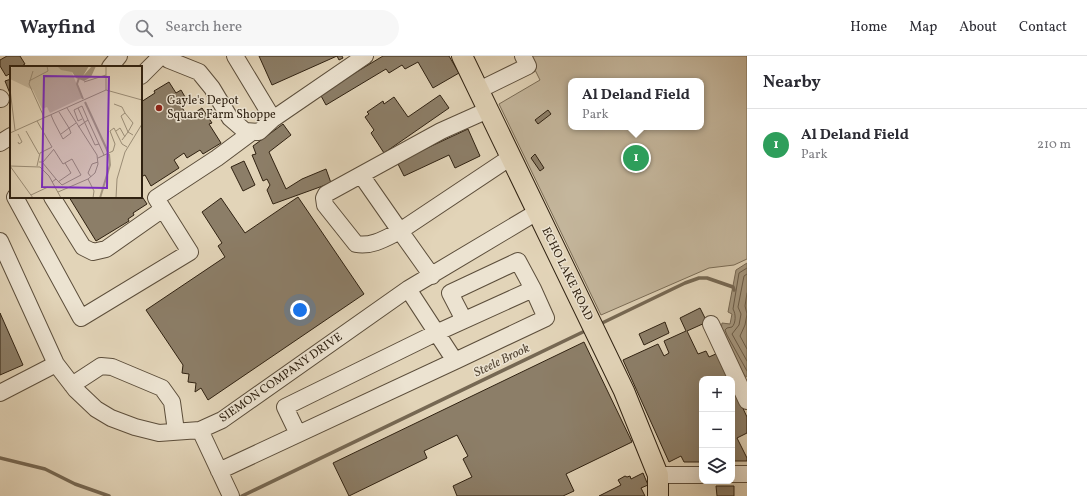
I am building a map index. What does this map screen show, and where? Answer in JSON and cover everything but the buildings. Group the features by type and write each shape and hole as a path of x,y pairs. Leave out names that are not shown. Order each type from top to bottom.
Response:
{"main road":[{"name":"ECHO LAKE ROAD","path":"467,58 479,90 510,157 624,391 658,475 658,496"}],"street":[{"path":"111,66 119,56"},
{"path":"142,75 161,56"},
{"path":"168,56 169,60 199,72 212,88 230,118 245,131 252,132 259,132 273,119 365,56"},
{"path":"235,56 273,119"},
{"path":"479,90 525,61"},
{"path":"488,110 441,131 326,194 324,198 324,205 356,244 364,246 375,243 400,231 510,157"},
{"path":"16,198 81,318 190,252 156,198 217,158 252,132"},
{"path":"0,143 10,137"},
{"path":"361,175 432,276"},
{"path":"53,198 82,247 94,252 106,249 163,209"},
{"name":"SIEMON COMPANY DRIVE","path":"0,241 56,364 72,386 96,409 111,418 135,427 159,433 200,430 222,420 408,289 537,212"},
{"path":"219,471 546,318 518,261 450,293 464,320"},
{"path":"408,289 455,361"},
{"path":"298,434 285,407 436,333 533,289"},
{"path":"711,324 747,401"},
{"path":"0,393 56,364"},
{"path":"72,386 101,366 112,367 162,388 172,402 176,432"},
{"path":"200,430 230,494"},
{"path":"735,474 747,474"},
{"path":"658,475 699,475"}],"shaded area":[{"path":"528,56 747,56 747,259 734,265 709,268 601,315 499,104 540,80"}],"water":[{"path":"747,263 747,377 745,376 723,337 721,329 722,323 730,324 732,314 728,312 736,270"}],"waterway":[{"name":"Steele Brook","path":"598,325 685,283 699,278 707,278 733,287 734,290"},
{"name":"Steele Brook","path":"242,496 587,330"},
{"name":"Steele Brook","path":"0,458 45,469 75,484 109,496"}],"place":[{"name":"Gayle's Depot Square Farm Shoppe","path":"159,108"},
{"name":"Al Deland Field","path":"636,158"}]}
